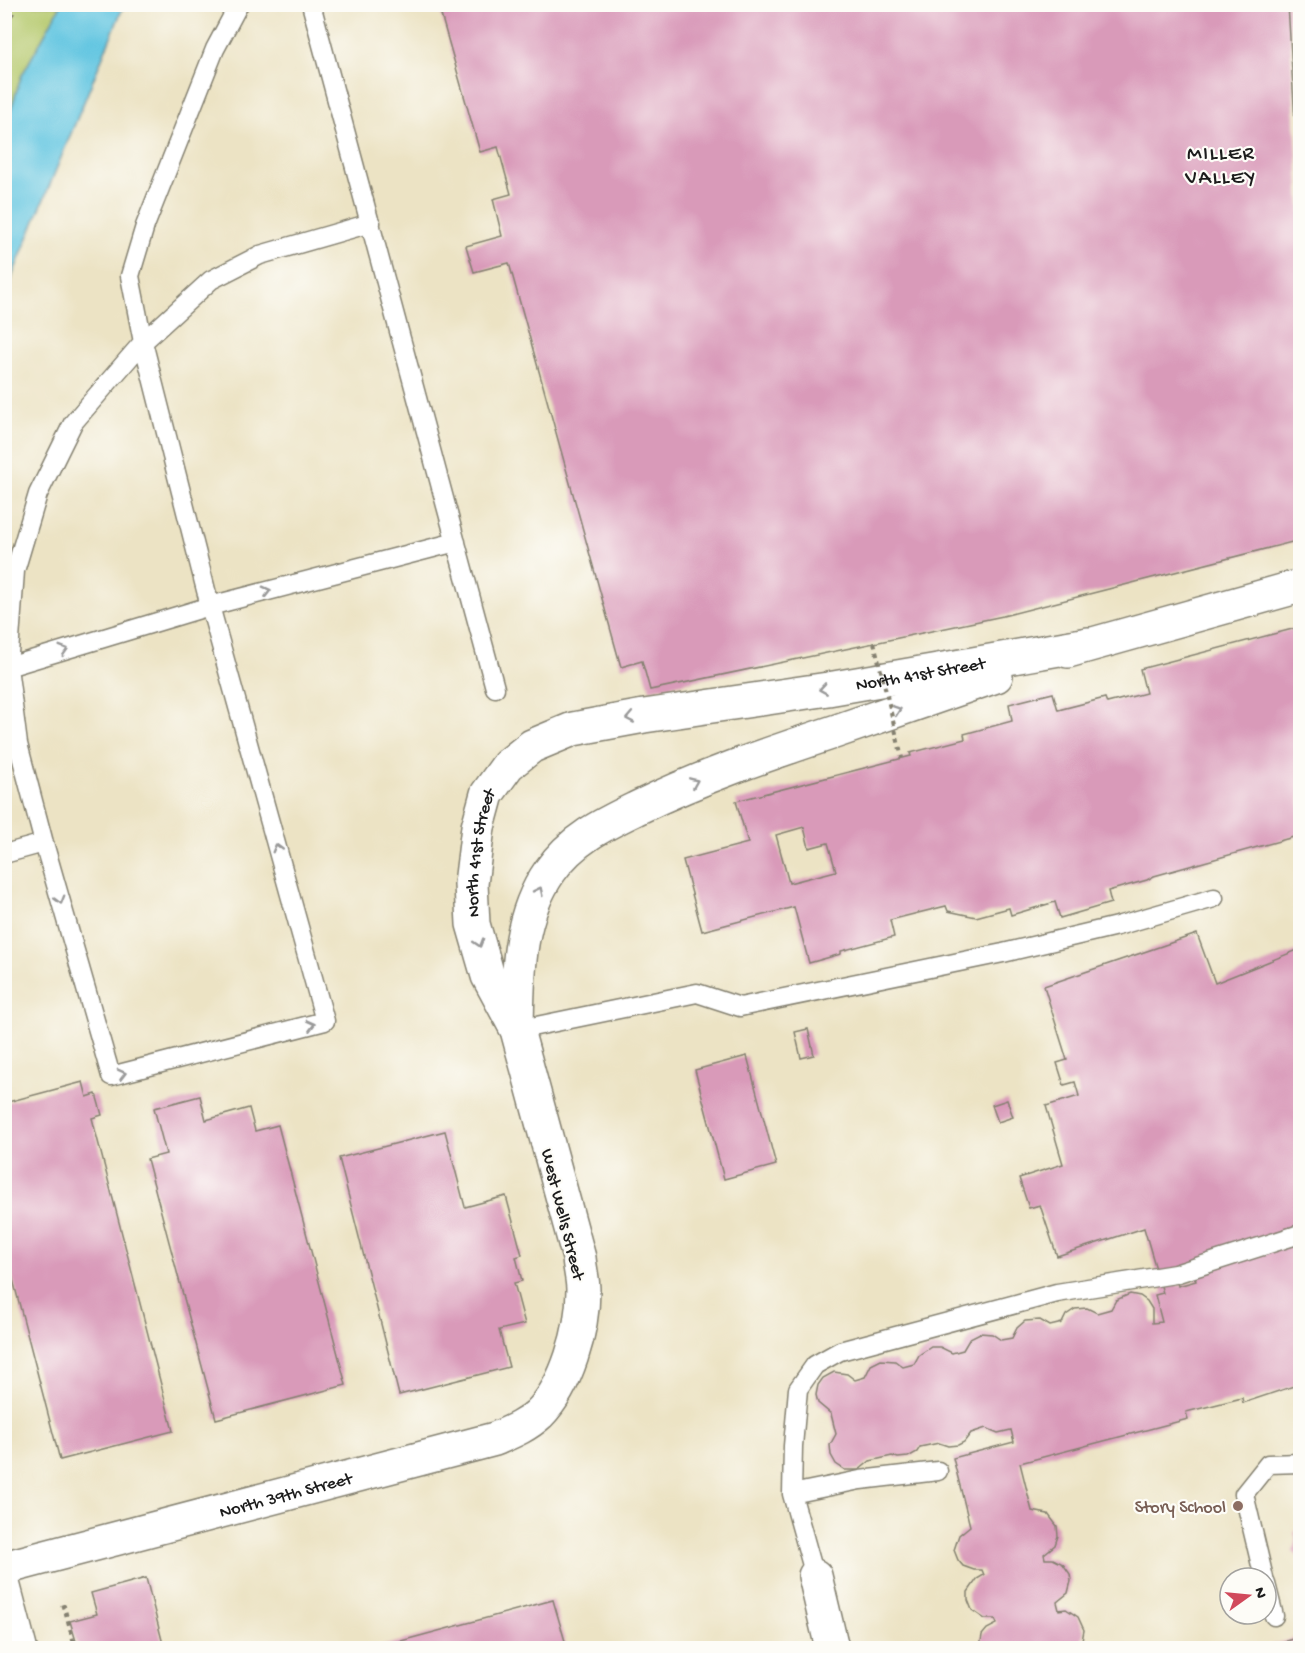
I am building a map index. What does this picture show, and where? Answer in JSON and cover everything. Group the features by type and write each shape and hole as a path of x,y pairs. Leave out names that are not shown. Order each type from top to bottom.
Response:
{"street":[{"name":"North 41st Street","path":"517,1030 519,958 524,926 549,872 568,848 598,828 667,793 731,766 1088,644 1300,586"},
{"name":"North 41st Street","path":"517,1030 488,976 473,924 471,884 478,827 488,794 508,765 532,746 573,729 644,716 828,689 1088,644"},
{"name":"West Wells Street","path":"517,1030 579,1258 583,1290 570,1360 553,1397"},
{"name":"North 39th Street","path":"4,1568 495,1439 518,1430 538,1415 553,1397"},
{"path":"815,1576 832,1648"},
{"path":"4,1587 21,1648"}],"lane":[{"path":"240,4 211,59 145,226 130,276 143,342 210,606 325,1021 111,1076 18,744 8,668 15,571 38,494 73,423 143,342 211,280 260,255 370,223"},
{"path":"311,4 495,688"},
{"path":"8,668 210,606 456,542"},
{"path":"4,854 44,843"},
{"path":"517,1030 697,993 740,1007 1003,953 1117,926 1214,898"},
{"path":"815,1576 792,1494 798,1389 815,1365 840,1351 1057,1293 1175,1274 1300,1233"},
{"path":"1261,1566 1244,1494 1268,1464 1300,1463"},
{"path":"792,1494 860,1480 938,1471"}],"path":[{"path":"4,23 14,13 16,4"},
{"path":"874,642 902,758"},
{"path":"61,1607 64,1606 74,1644 62,1647"}],"green space":[{"path":"5,5 61,5 21,77 5,129"}],"water":[{"path":"61,5 124,5 13,274 5,303 5,129 21,77"}],"building":[{"path":"438,4 1288,4 1300,206 1300,540 1003,616 650,690 642,661 621,667 509,263 474,272 466,246 502,236 493,199 511,194 498,147 480,152"},
{"path":"1300,627 1300,832 1297,836 1108,891 1111,903 1060,918 1055,902 1011,915 1009,908 976,917 948,911 946,906 890,920 894,937 841,951 841,954 809,963 794,907 702,931 683,860 748,843 736,801 911,756 910,753 965,739 964,734 1012,721 1009,704 1053,693 1058,710 1105,698 1107,703 1146,693 1140,669","holes":["804,827 809,848 828,843 836,871 789,883 776,835"]},
{"path":"1197,934 1215,983 1300,949 1300,1384 1243,1403 1242,1398 1186,1412 1188,1419 1020,1463 1032,1511 1048,1514 1057,1526 1058,1536 1055,1545 1044,1554 1045,1559 1053,1559 1063,1564 1070,1574 1068,1593 1057,1602 1059,1610 1066,1609 1078,1617 1084,1630 1082,1641 1076,1648 980,1648 982,1635 987,1629 997,1624 995,1619 985,1619 972,1610 968,1592 977,1579 984,1575 982,1570 963,1566 954,1550 959,1535 970,1526 953,1458 1014,1442 1011,1430 998,1433 986,1428 971,1433 964,1442 958,1445 948,1446 939,1443 920,1447 917,1452 908,1457 892,1456 870,1461 859,1470 845,1470 836,1464 831,1455 830,1445 836,1434 831,1414 818,1403 816,1395 818,1385 823,1378 834,1372 847,1374 855,1380 865,1377 871,1365 881,1360 895,1361 903,1367 914,1364 919,1355 931,1347 940,1347 952,1353 963,1350 970,1338 980,1333 992,1334 1001,1340 1012,1338 1017,1328 1025,1321 1040,1320 1050,1326 1062,1323 1066,1315 1075,1309 1087,1308 1097,1313 1111,1309 1116,1300 1130,1294 1140,1296 1147,1301 1152,1309 1152,1323 1162,1322 1155,1295 1163,1293 1144,1228 1057,1256 1040,1205 1029,1208 1019,1178 1063,1164 1046,1106 1079,1096 1075,1082 1064,1085 1057,1063 1067,1060 1044,986","holes":["1194,1273 1196,1281 1178,1286 1175,1274"]},
{"path":"808,1029 814,1055 801,1058 795,1032"},
{"path":"747,1056 776,1165 724,1179 695,1070"},
{"path":"83,1082 87,1097 96,1094 102,1115 92,1118 173,1431 60,1460 4,1245 4,1103"},
{"path":"200,1096 206,1120 249,1108 255,1131 278,1125 346,1385 216,1419 147,1159 166,1154 154,1108"},
{"path":"1007,1100 1013,1117 998,1122 992,1105"},
{"path":"445,1131 465,1207 506,1196 522,1255 516,1257 522,1281 514,1283 525,1324 499,1330 509,1367 399,1395 339,1158"},
{"path":"1300,1531 1300,1559 1293,1551 1296,1539 1294,1532"},
{"path":"146,1578 164,1648 78,1648 70,1621 97,1614 91,1593"},
{"path":"553,1600 567,1648 375,1648"},
{"path":"1300,1637 1300,1648 1272,1648 1271,1645"}],"place":[{"name":"Story School","path":"1238,1506"}],"district":[{"name":"MILLER VALLEY","path":"1221,164"}]}
